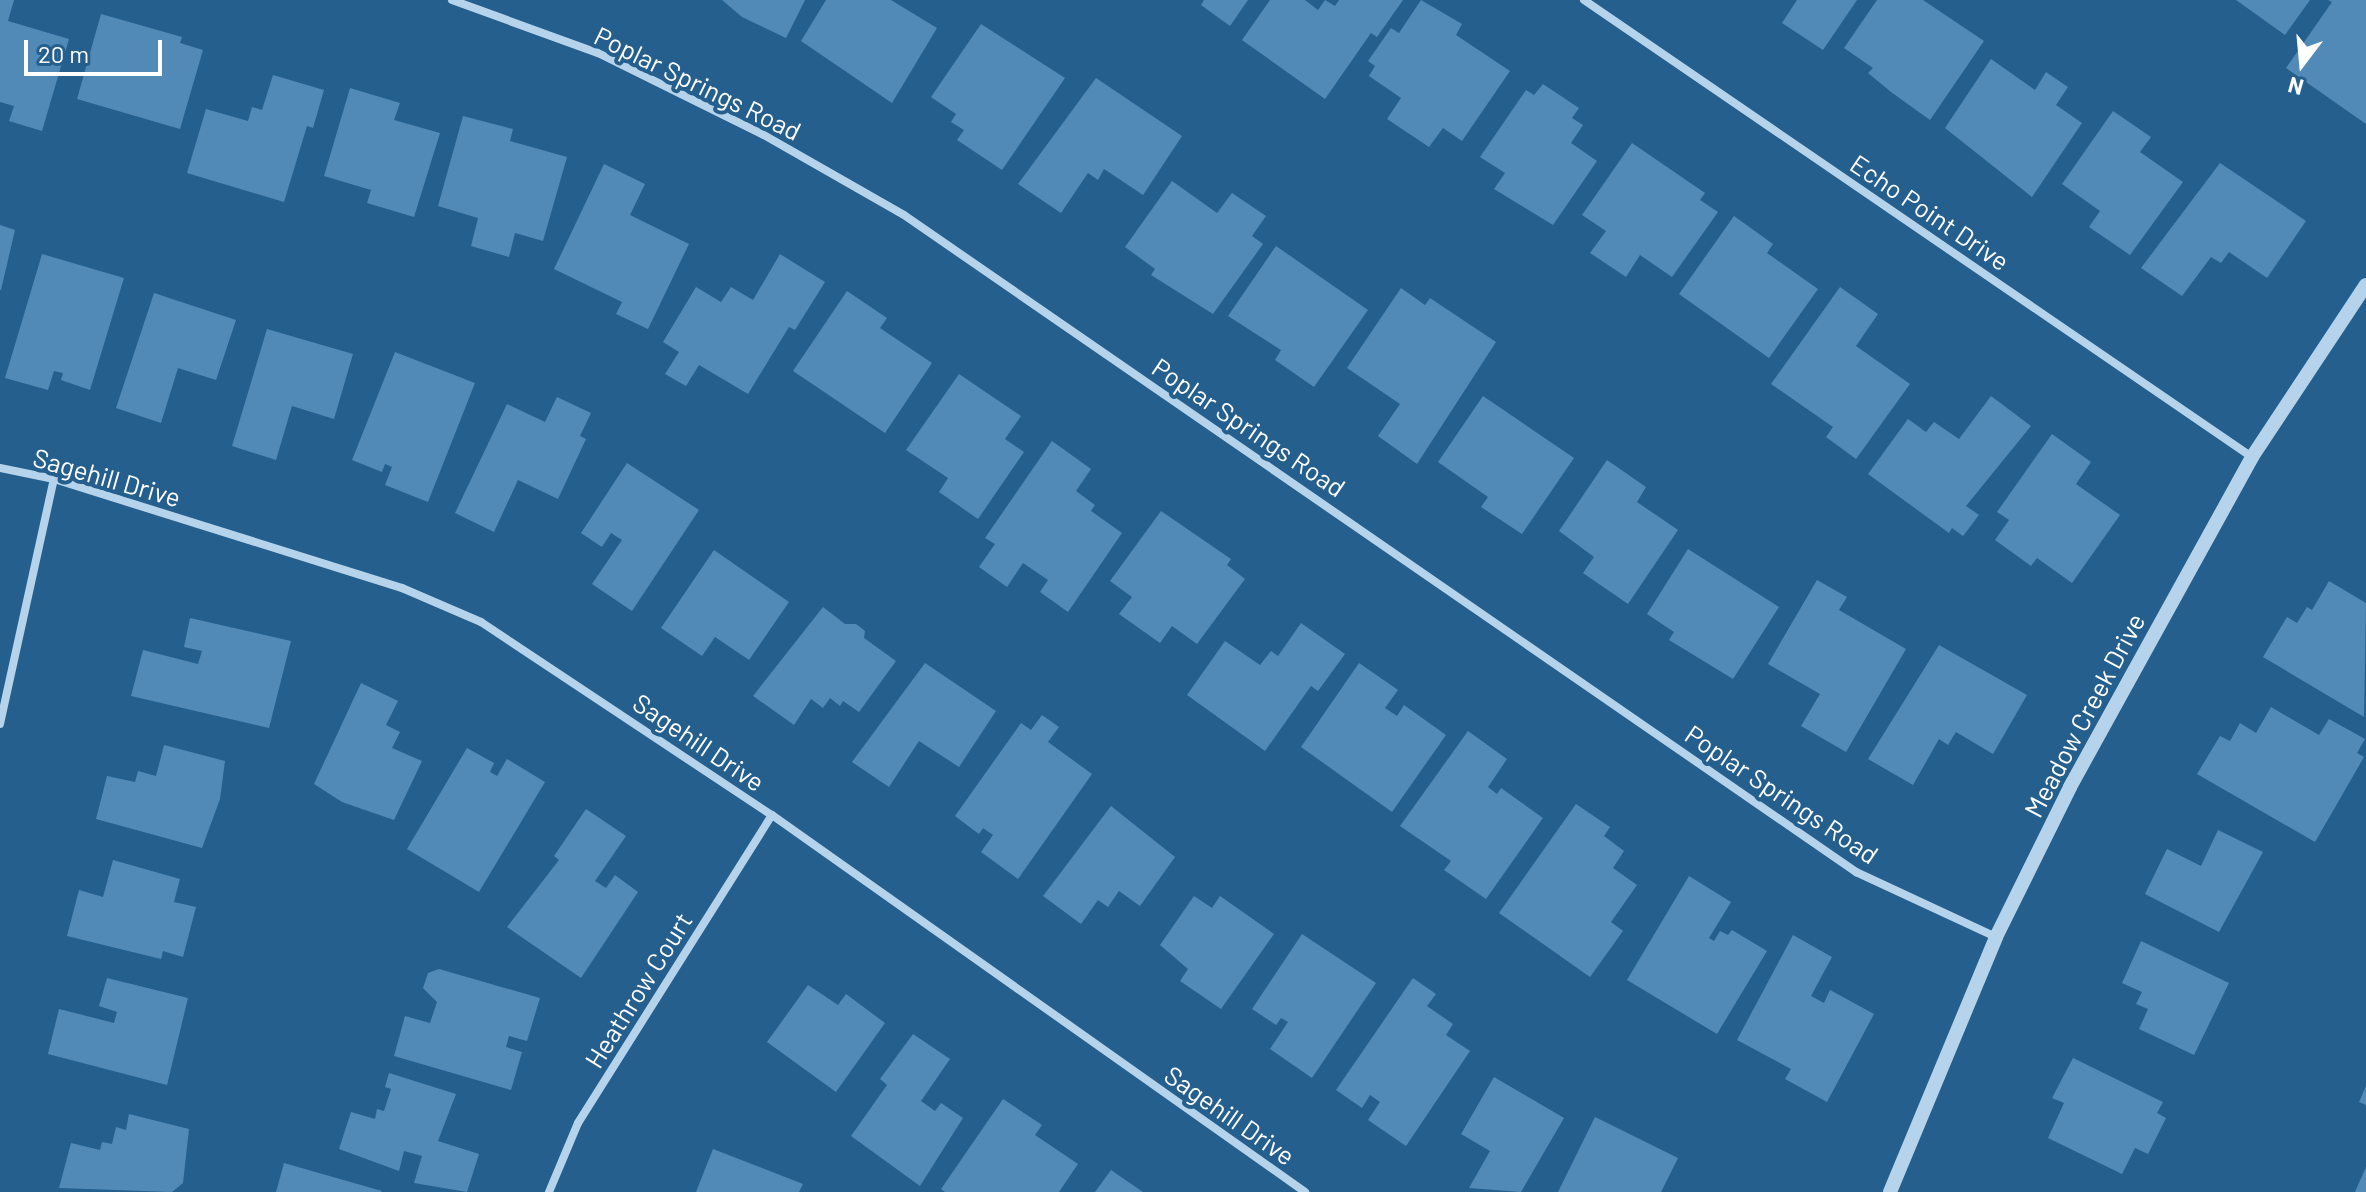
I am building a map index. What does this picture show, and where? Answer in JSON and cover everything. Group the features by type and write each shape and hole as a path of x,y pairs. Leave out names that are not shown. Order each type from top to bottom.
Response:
{"street":[{"name":"Poplar Springs Road","path":"452,0 598,53 762,134 904,215 1856,872 1996,937"},
{"name":"Echo Point Drive","path":"1584,0 2252,457"},
{"name":"Meadow Creek Drive","path":"1890,1192 1996,937 2070,787 2252,457 2366,285"},
{"name":"Sagehill Drive","path":"0,468 54,479 402,588 481,622 772,815 1302,1191"},
{"path":"0,724 54,479"},
{"name":"Heathrow Court","path":"549,1192 578,1123 772,815"}],"building":[{"path":"0,0 14,0 8,21 69,39 42,131 9,121 14,106 0,102"},
{"path":"722,0 805,0 786,38 742,17"},
{"path":"826,0 891,0 937,28 892,103 801,41"},
{"path":"1204,0 1248,0 1230,26 1201,5"},
{"path":"1270,0 1305,0 1318,10 1325,0 1335,6 1339,0 1403,0 1377,37 1371,33 1325,99 1242,40"},
{"path":"1421,0 1462,24 1456,35 1510,71 1462,141 1443,128 1429,147 1387,119 1401,98 1369,76 1375,66 1368,61 1391,28 1399,33"},
{"path":"1797,0 1857,0 1823,50 1782,23"},
{"path":"1877,0 1923,0 1984,41 1930,120 1868,73 1873,68 1844,48"},
{"path":"2236,0 2310,0 2285,35"},
{"path":"2328,0 2366,0 2366,124 2286,68 2332,2"},
{"path":"101,14 182,37 180,43 203,50 180,129 77,99"},
{"path":"981,24 1065,78 1002,170 957,140 964,130 951,122 956,114 931,97"},
{"path":"1991,59 2035,90 2046,72 2068,87 2056,105 2082,123 2032,197 1945,128"},
{"path":"273,75 324,90 313,128 307,126 284,202 187,173 206,109 248,121 252,107 262,110"},
{"path":"1096,78 1182,136 1143,195 1104,169 1098,180 1088,173 1061,213 1018,184"},
{"path":"1543,84 1579,108 1572,118 1583,125 1571,143 1597,161 1553,225 1494,189 1505,173 1480,157 1526,90 1534,95"},
{"path":"350,88 400,103 394,120 440,133 414,217 367,203 371,190 324,176"},
{"path":"2113,111 2151,137 2140,152 2183,182 2130,255 2089,227 2100,211 2062,184"},
{"path":"463,116 513,129 510,141 567,157 543,241 515,233 509,257 471,246 478,218 438,206"},
{"path":"1632,143 1705,193 1700,200 1718,212 1672,277 1640,255 1626,277 1590,253 1606,231 1582,215"},
{"path":"2220,163 2306,221 2267,278 2229,252 2221,263 2211,257 2182,296 2141,268"},
{"path":"604,164 645,184 630,215 689,244 648,329 616,314 622,302 554,269"},
{"path":"1172,181 1217,213 1232,193 1266,216 1252,236 1263,244 1213,314 1151,275 1155,269 1125,247"},
{"path":"1734,216 1773,244 1767,253 1818,289 1769,358 1679,294"},
{"path":"0,225 15,230 1,290 0,290"},
{"path":"1276,246 1368,310 1314,387 1275,360 1281,350 1228,316"},
{"path":"42,254 124,278 90,390 61,380 63,373 54,371 48,390 5,378"},
{"path":"780,254 825,282 795,330 789,327 748,394 699,365 686,386 665,374 679,352 663,342 696,287 721,302 731,287 753,300"},
{"path":"1840,287 1878,314 1856,346 1910,384 1856,459 1826,437 1833,427 1771,384"},
{"path":"1401,288 1425,305 1430,298 1496,342 1417,464 1378,436 1400,404 1347,368"},
{"path":"847,291 887,318 880,328 932,363 885,433 793,371"},
{"path":"154,293 236,320 216,380 178,368 161,423 116,408"},
{"path":"267,329 353,354 334,419 292,406 276,460 232,446"},
{"path":"395,352 475,383 428,502 385,485 392,467 385,464 382,472 352,460"},
{"path":"959,374 1021,416 1005,439 1024,452 978,519 939,492 948,478 906,450"},
{"path":"1483,396 1574,458 1522,534 1481,507 1488,497 1438,462"},
{"path":"1991,396 2031,426 1966,506 1979,515 1963,536 1952,528 1949,533 1868,474 1908,419 1926,432 1934,422 1959,439"},
{"path":"557,397 591,413 580,436 586,439 558,499 518,480 494,532 455,513 507,404 545,422"},
{"path":"2052,434 2091,462 2076,484 2120,515 2072,583 2037,558 2031,566 1995,540 2009,520 1997,512"},
{"path":"1052,441 1091,469 1076,491 1095,505 1091,511 1122,533 1068,612 1040,592 1048,580 1023,563 1007,587 979,567 995,544 985,538"},
{"path":"1607,460 1646,487 1637,502 1678,530 1628,604 1583,573 1594,557 1559,531"},
{"path":"627,463 699,510 632,611 592,584 622,540 611,533 602,547 581,533"},
{"path":"1161,511 1231,559 1227,565 1245,579 1197,644 1172,626 1160,643 1119,614 1132,597 1110,581"},
{"path":"1688,549 1779,607 1733,679 1669,640 1674,632 1647,614"},
{"path":"714,550 789,602 749,660 715,637 702,656 661,628"},
{"path":"1817,580 1847,597 1839,610 1906,649 1846,752 1801,726 1820,694 1768,664"},
{"path":"2329,581 2366,603 2364,717 2263,657 2287,617 2297,623 2307,607 2312,610"},
{"path":"823,607 845,624 856,624 865,631 864,638 896,661 859,712 843,701 840,706 830,698 823,708 811,699 794,725 753,696"},
{"path":"190,618 291,641 269,728 131,696 143,650 198,664 202,651 184,647"},
{"path":"1301,623 1345,654 1318,691 1311,686 1265,751 1187,695 1225,641 1260,665 1271,651 1278,656"},
{"path":"1939,645 2027,695 1993,754 1956,732 1948,745 1939,739 1913,785 1868,759"},
{"path":"925,663 996,711 959,767 919,741 889,787 852,762"},
{"path":"1359,663 1398,690 1385,708 1397,716 1404,705 1446,735 1392,812 1301,747"},
{"path":"361,683 398,701 386,725 400,732 392,748 422,761 394,820 342,802 314,784"},
{"path":"2271,707 2319,735 2329,719 2365,739 2357,753 2364,757 2315,842 2197,774 2220,736 2230,741 2240,723 2256,733"},
{"path":"1042,715 1059,727 1048,742 1092,774 1018,879 981,852 993,835 983,828 979,834 955,816 1021,723 1031,730"},
{"path":"1468,731 1507,759 1488,787 1497,794 1501,788 1543,818 1486,899 1444,870 1451,861 1400,826"},
{"path":"164,745 225,761 220,799 202,848 96,819 107,776 135,782 138,771 156,776"},
{"path":"467,748 494,763 490,772 497,776 507,759 545,782 479,892 407,849"},
{"path":"1576,804 1610,827 1604,836 1624,851 1613,868 1637,885 1611,922 1623,931 1590,977 1499,913"},
{"path":"1111,806 1175,857 1140,906 1119,891 1108,907 1098,900 1081,924 1043,896"},
{"path":"586,809 626,836 595,881 606,888 615,875 638,892 581,978 507,927 559,860 554,856"},
{"path":"2218,830 2263,852 2219,932 2145,894 2167,849 2201,866"},
{"path":"113,860 180,879 174,902 196,907 183,957 163,951 161,959 67,936 79,890 103,897"},
{"path":"1689,876 1731,902 1709,938 1714,941 1720,931 1728,935 1732,930 1767,951 1717,1034 1627,980"},
{"path":"1194,896 1212,908 1220,896 1274,934 1221,1009 1180,981 1188,969 1160,945"},
{"path":"1302,934 1376,983 1312,1078 1270,1049 1288,1022 1281,1018 1276,1025 1252,1009"},
{"path":"1793,935 1832,957 1811,996 1824,1003 1830,990 1874,1014 1827,1102 1785,1079 1791,1069 1737,1040"},
{"path":"2141,941 2229,983 2194,1055 2139,1029 2148,1009 2136,1004 2142,992 2122,983"},
{"path":"439,969 540,998 527,1041 509,1036 506,1047 522,1052 511,1090 394,1056 405,1016 430,1023 437,1002 423,988 428,973"},
{"path":"107,978 188,998 167,1085 48,1054 59,1009 114,1023 117,1012 99,1006"},
{"path":"1413,978 1436,994 1427,1006 1453,1024 1446,1035 1470,1051 1406,1146 1368,1120 1380,1102 1370,1095 1362,1108 1336,1090"},
{"path":"808,985 838,1005 846,994 885,1023 836,1092 767,1042"},
{"path":"913,1034 950,1059 921,1101 935,1111 941,1103 963,1118 920,1186 851,1136 887,1085 880,1079"},
{"path":"2073,1058 2163,1102 2157,1113 2166,1118 2148,1154 2135,1148 2122,1174 2048,1138 2064,1103 2052,1098"},
{"path":"389,1073 456,1094 438,1141 479,1154 467,1192 414,1183 422,1156 404,1151 399,1171 339,1149 351,1112 375,1119 377,1109 384,1111 391,1089 385,1087"},
{"path":"1494,1077 1564,1118 1521,1192 1469,1188 1490,1151 1461,1134"},
{"path":"2366,1086 2366,1105 2359,1102"},
{"path":"1003,1099 1042,1125 1035,1135 1078,1164 1059,1192 945,1192 941,1189"},
{"path":"129,1114 189,1129 183,1183 172,1192 59,1188 71,1143 100,1150 102,1142 112,1144 116,1127 126,1130"},
{"path":"1595,1117 1678,1158 1661,1192 1558,1192"},
{"path":"713,1149 803,1184 799,1192 696,1192"},
{"path":"284,1163 382,1191 276,1192"},
{"path":"2366,1167 2366,1192 2355,1192"},
{"path":"1111,1170 1143,1192 1095,1192"}]}
